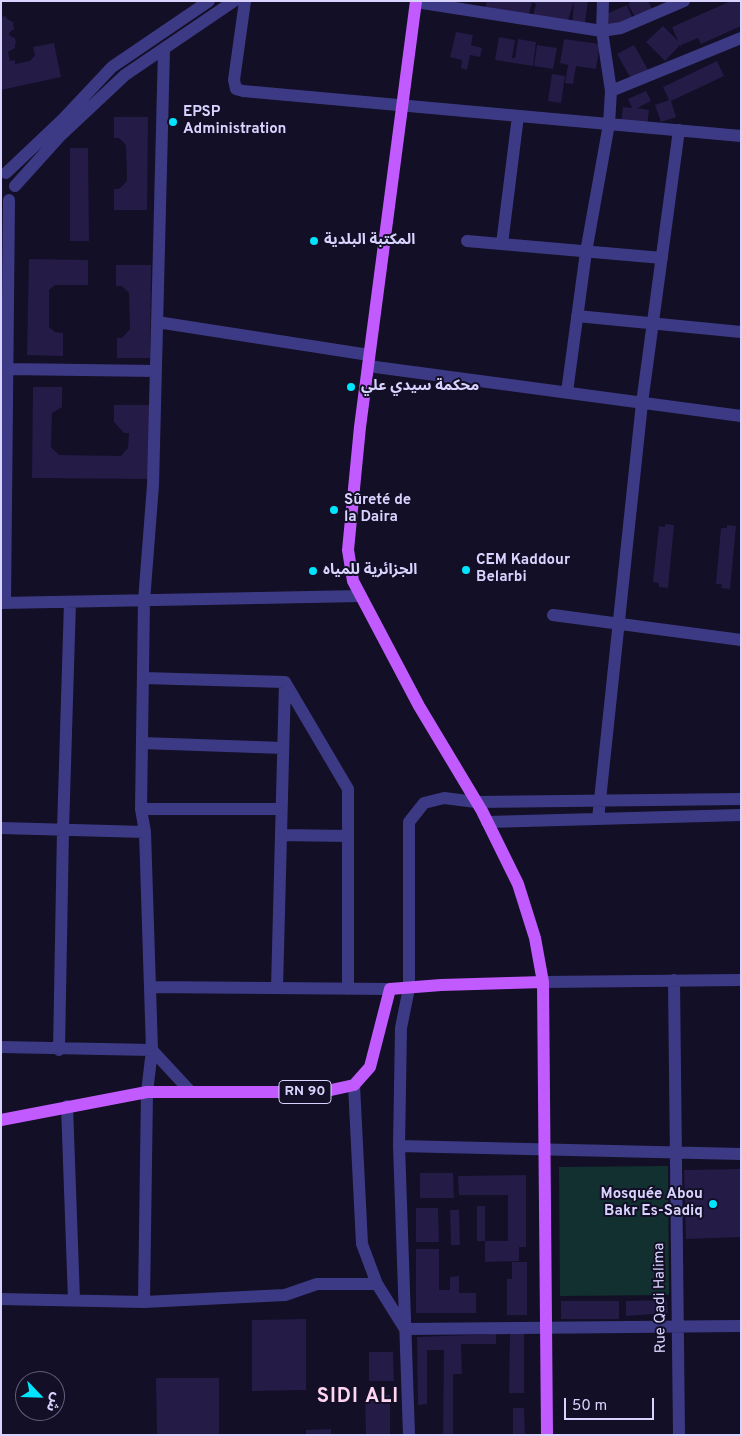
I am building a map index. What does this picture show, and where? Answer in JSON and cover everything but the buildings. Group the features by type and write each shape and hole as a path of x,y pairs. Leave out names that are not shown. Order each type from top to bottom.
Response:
{"main road":[{"path":"416,2 369,361 348,550 353,581 419,706 487,822 518,884 535,938 543,982 547,1435"},
{"path":"354,1085 370,1067 390,990 543,982"},
{"name":"RN 90","path":"1,1120 147,1092 322,1092 354,1085"}],"street":[{"path":"209,1 112,67 63,119 4,173 10,176 15,186 15,191 5,202 4,350 8,369 3,603 361,596"},
{"path":"15,186 60,135 125,75 234,1"},
{"path":"245,1 234,80 236,89 243,91 741,136"},
{"path":"568,392 586,252 609,124 611,90 602,31 603,1"},
{"path":"416,2 602,31 621,28 684,1"},
{"path":"611,90 741,38"},
{"path":"144,1302 147,1092 152,1050 144,832 141,809 144,601 153,485 164,49"},
{"path":"502,244 518,116"},
{"path":"598,819 642,403 679,130"},
{"path":"467,241 662,258"},
{"path":"577,316 741,332"},
{"path":"157,322 369,361 642,403 741,416"},
{"path":"8,369 156,371"},
{"path":"60,1050 63,830 70,602"},
{"path":"552,615 618,622 741,640"},
{"path":"143,678 284,682"},
{"path":"277,988 284,682"},
{"path":"284,682 348,789 348,989"},
{"path":"142,743 283,748"},
{"path":"409,1435 399,1146 402,1028 409,988 409,822 424,803 444,798 476,802 741,799"},
{"path":"141,809 281,809"},
{"path":"487,822 741,815"},
{"path":"1,828 144,832"},
{"path":"281,835 348,836"},
{"name":"Rue Qadi Halima","path":"674,980 679,1435"},
{"path":"543,982 741,980"},
{"path":"150,987 390,990"},
{"path":"1,1048 152,1050 191,1092"},
{"path":"354,1085 362,1244 377,1284 405,1328"},
{"path":"67,1106 74,1300"},
{"path":"399,1146 741,1154"},
{"path":"1,1299 144,1302 284,1296 317,1284 377,1284"},
{"path":"405,1328 741,1326"}],"green space":[{"path":"668,1166 669,1295 560,1296 559,1167"}],"place":[{"name":"EPSP Administration","path":"173,122"},
{"name":"المكتبة البلدية","path":"314,241"},
{"name":"محكمة سيدي علي","path":"351,387"},
{"name":"Sûreté de la Daira","path":"334,510"},
{"name":"CEM Kaddour Belarbi","path":"466,570"},
{"name":"الجزائرية للمياه","path":"313,571"},
{"name":"Mosquée Abou Bakr Es-Sadiq","path":"713,1204"}],"district":[{"name":"SIDI ALI","path":"358,1398"}]}
